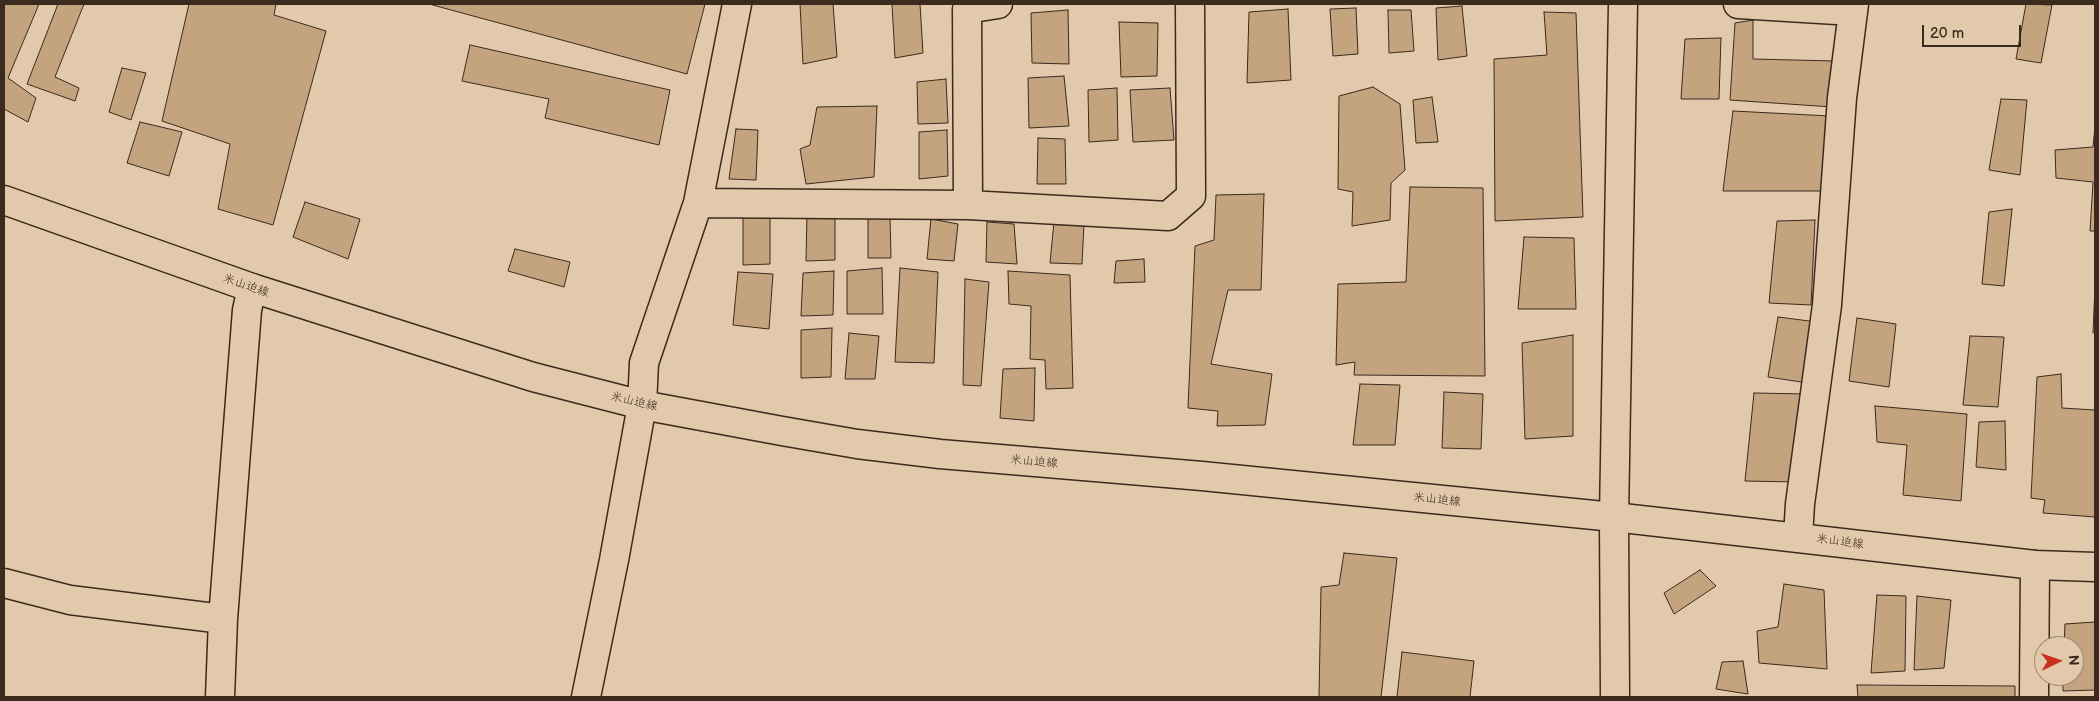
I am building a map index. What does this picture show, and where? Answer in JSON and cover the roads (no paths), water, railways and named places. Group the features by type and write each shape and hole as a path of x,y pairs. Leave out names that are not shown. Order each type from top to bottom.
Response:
{"street":[{"path":"586,697 614,560 642,405 644,363 698,202 737,4"},
{"path":"968,205 967,9 998,4"},
{"path":"698,202 968,205 1168,216 1191,196 1190,4"},
{"path":"1615,697 1614,517 1622,4"},
{"path":"1738,4 1853,7 1842,98 1828,305 1800,504 1798,536"},
{"name":"米山迫線","path":"4,200 252,288 532,377 642,405 810,436 940,454 1202,476 1614,517 1798,536 2035,565 2095,567"},
{"path":"220,697 223,620 248,310 252,288"},
{"path":"2034,697 2035,565"},
{"path":"4,583 70,600 223,620"}]}
